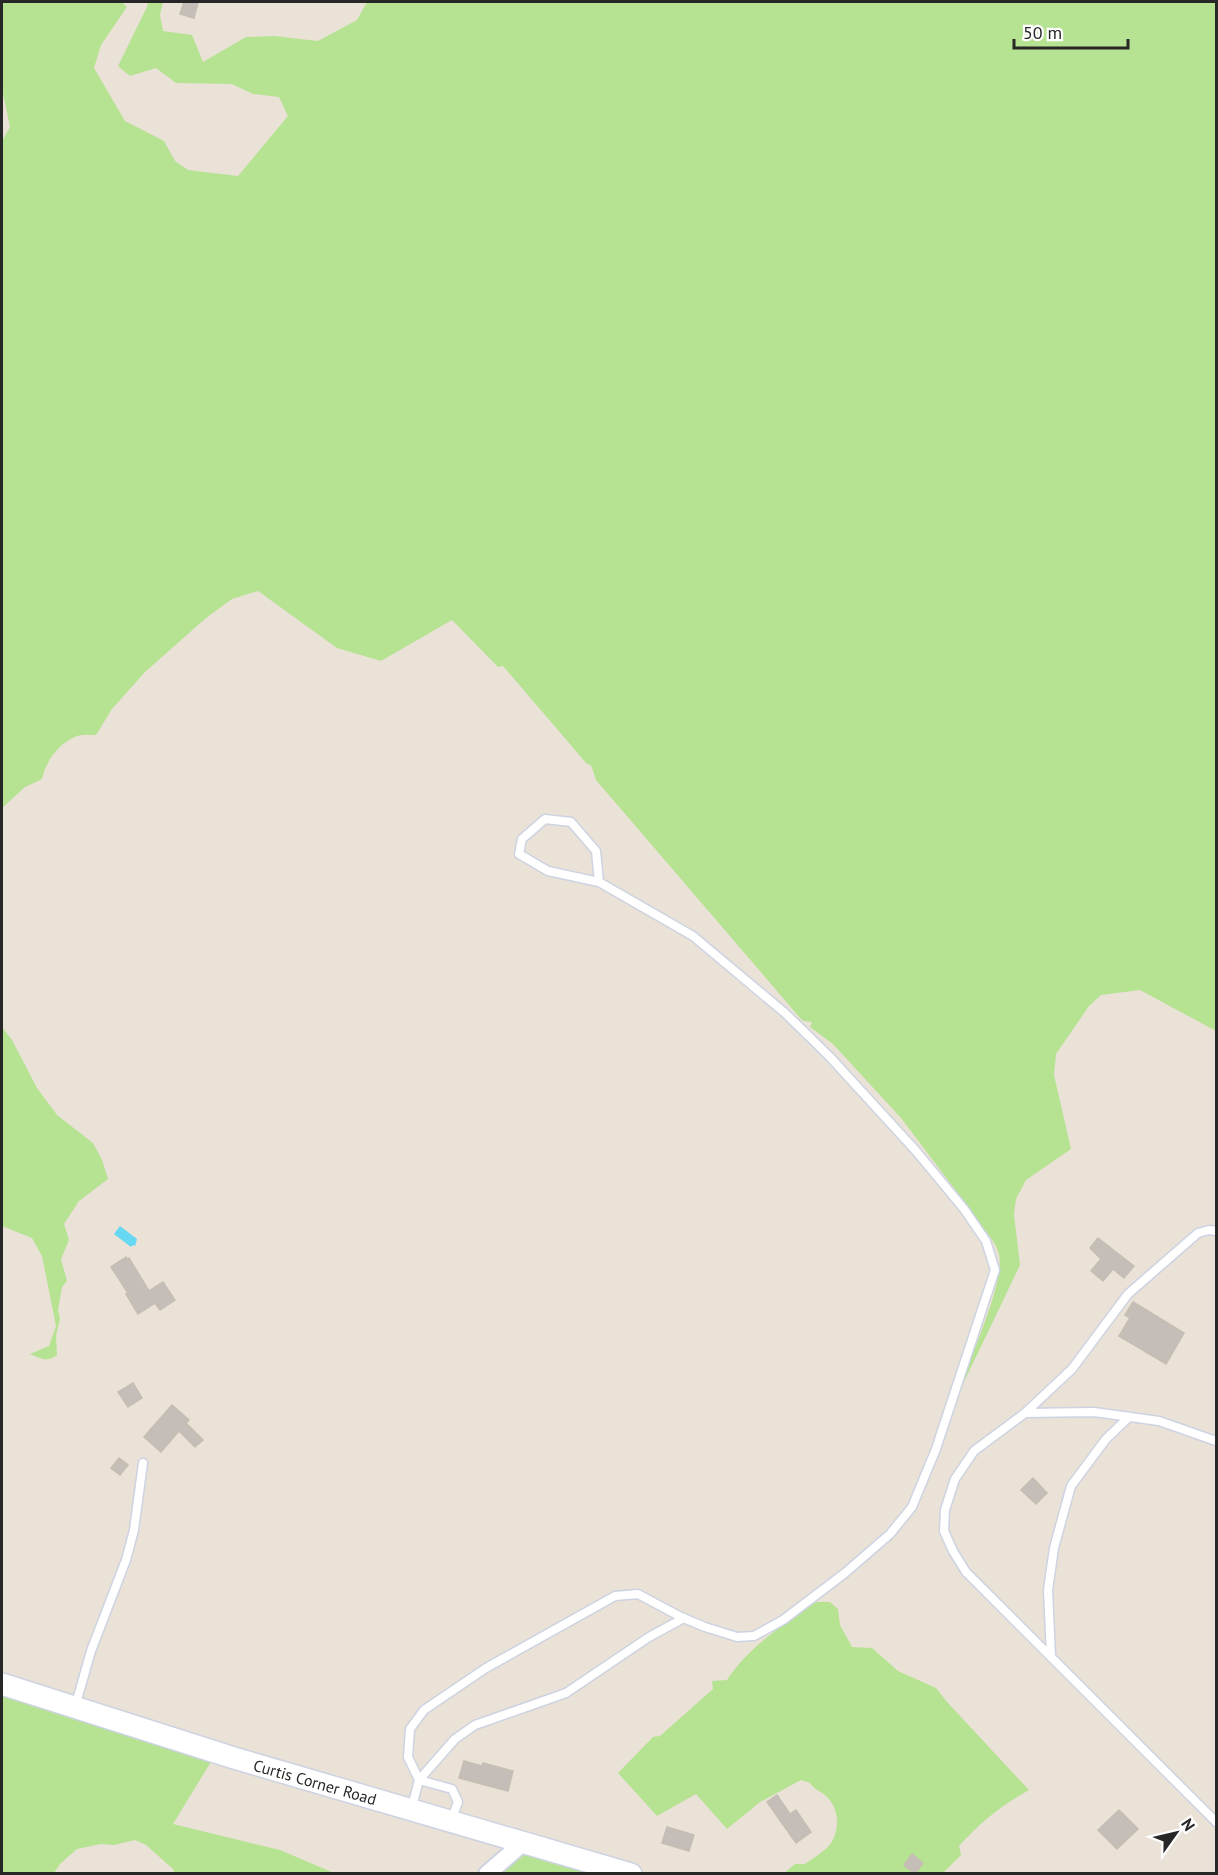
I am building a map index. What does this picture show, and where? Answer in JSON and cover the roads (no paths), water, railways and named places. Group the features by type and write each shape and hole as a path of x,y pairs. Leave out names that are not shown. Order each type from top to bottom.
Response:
{"street":[{"name":"Curtis Corner Road","path":"2,1684 234,1758 631,1874"},
{"path":"488,1874 524,1842"}],"lane":[{"path":"419,1780 408,1756 410,1729 423,1710 486,1668 615,1596 638,1594 684,1618 737,1637 754,1636 792,1614 890,1534 912,1507 936,1449 995,1270 986,1241 964,1209 916,1151 830,1057 785,1013 693,936 599,882 548,872 519,854 522,839 545,819 571,822 596,851 599,882"},
{"path":"1216,1231 1198,1233 1128,1294 1072,1369 1026,1413 974,1451 955,1479 945,1510 944,1531 966,1572 1216,1822"},
{"path":"1026,1413 1094,1413 1129,1417 1160,1422 1216,1441"},
{"path":"1051,1656 1048,1590 1054,1548 1071,1486 1106,1439 1129,1417"},
{"path":"75,1707 91,1651 126,1560 134,1530 143,1463"},
{"path":"411,1810 419,1780 455,1739 475,1725 566,1693 649,1637 684,1618"},
{"path":"419,1780 452,1789 458,1802 451,1822"}],"water":[{"path":"120,1226 137,1239 135,1246 131,1247 114,1234"}]}
